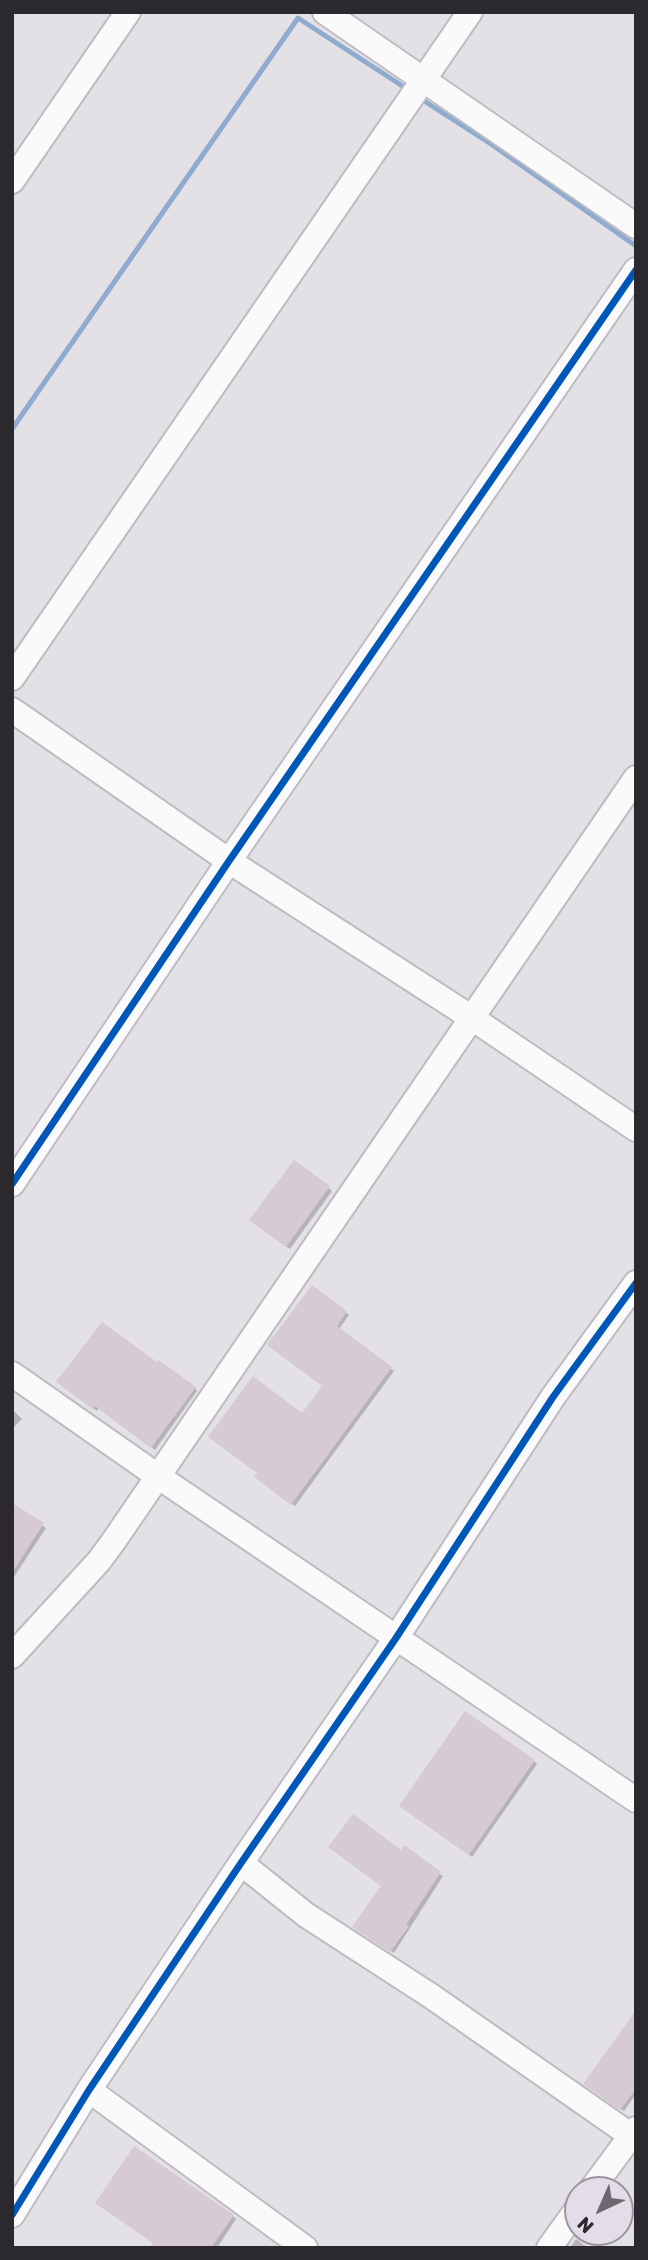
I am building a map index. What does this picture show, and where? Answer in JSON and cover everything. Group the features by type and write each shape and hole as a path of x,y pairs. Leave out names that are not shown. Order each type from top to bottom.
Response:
{"street":[{"path":"12,181 128,12"},
{"path":"325,12 636,226"},
{"path":"12,678 470,12"},
{"path":"12,1184 229,861 636,270"},
{"path":"12,710 229,861 472,1018 636,1129"},
{"path":"12,1656 99,1561 159,1477 636,778"},
{"path":"12,2215 89,2090 396,1638 554,1397 636,1283"},
{"path":"12,1374 159,1477 636,1800"},
{"path":"241,1863 306,1915 634,2134 602,2176"},
{"path":"89,2090 305,2248"},
{"path":"549,2248 564,2227"}],"building":[{"path":"294,1160 330,1186 286,1247 249,1220"},
{"path":"312,1285 347,1311 337,1326 392,1367 291,1505 254,1477 257,1473 208,1437 253,1376 302,1413 322,1386 267,1345"},
{"path":"102,1322 196,1387 151,1448 95,1406 93,1409 56,1382"},
{"path":"12,1503 44,1523 12,1573"},
{"path":"465,1711 535,1760 469,1855 399,1806"},
{"path":"353,1814 401,1850 404,1845 441,1872 390,1952 352,1927 381,1886 328,1847"},
{"path":"636,2010 636,2089 620,2110 583,2084"},
{"path":"134,2146 234,2215 211,2248 150,2248 153,2243 95,2203"}],"waterway":[{"path":"12,429 298,18 407,89"},
{"path":"418,97 491,144 636,246"}],"cycle path":[{"path":"12,1184 229,861 636,270"},
{"path":"12,2215 89,2090 396,1638 553,1397 636,1283"}]}
